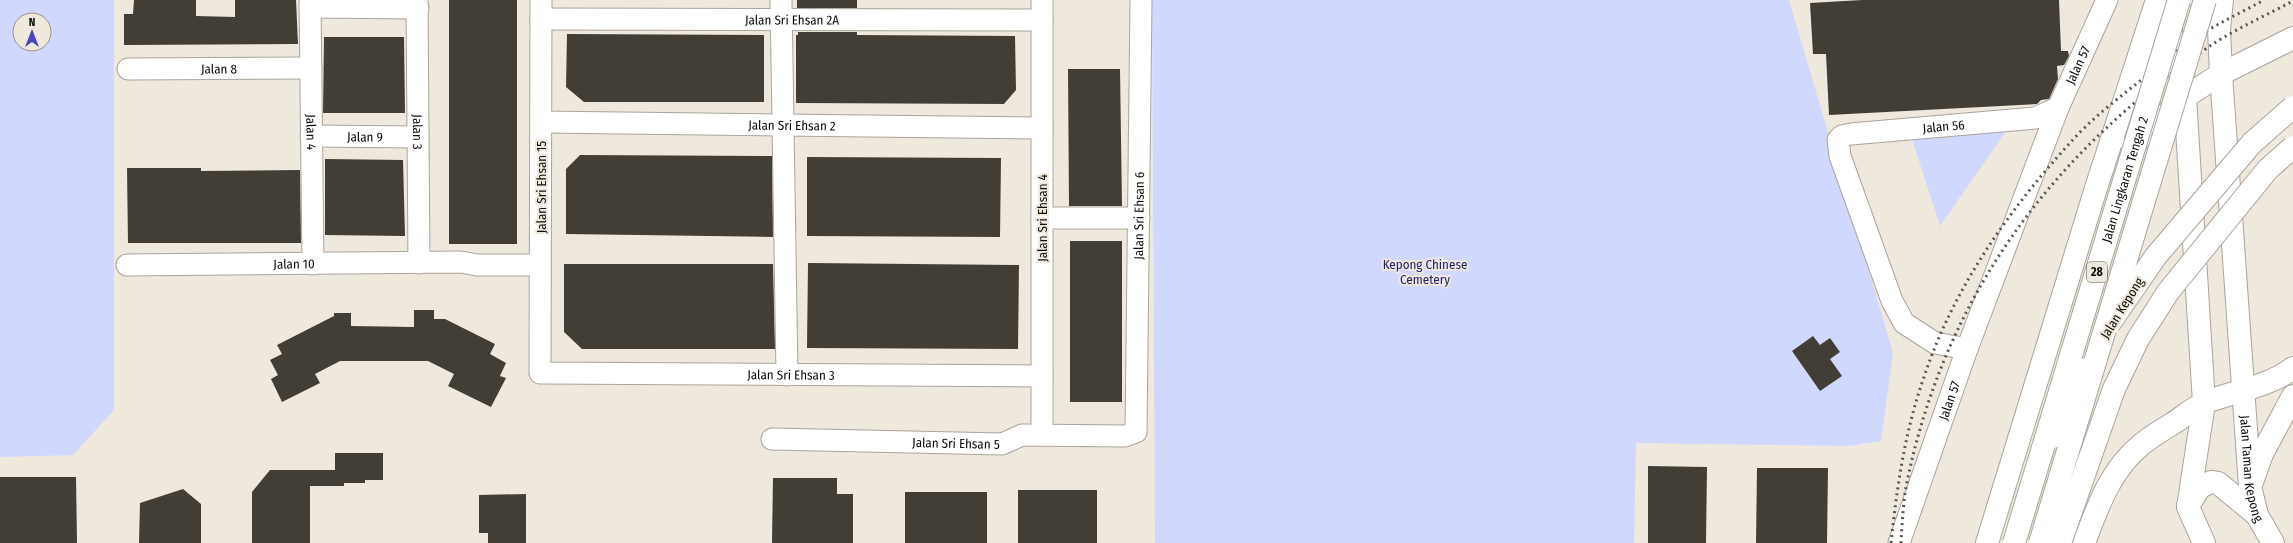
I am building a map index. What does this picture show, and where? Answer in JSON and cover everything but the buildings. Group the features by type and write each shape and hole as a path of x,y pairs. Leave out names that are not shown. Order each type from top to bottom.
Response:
{"main road":[{"path":"1987,543 2096,188 2157,0"},
{"path":"2171,0 2171,32 2185,97 2204,403 2188,507 2204,543"},
{"name":"Jalan Lingkaran Tengah 2","path":"2014,543 2179,0"},
{"name":"Jalan Lingkaran Tengah 2","path":"2040,543 2205,0"},
{"name":"Jalan Taman Kepong","path":"2222,0 2219,29 2221,74 2242,390 2250,486 2257,515 2272,543"},
{"path":"2096,188 2119,158 2148,129 2185,97 2221,74 2293,38"},
{"name":"Jalan Kepong","path":"1999,543 2111,321 2143,273 2252,142 2293,106"},
{"path":"2060,543 2114,389 2138,339 2168,292 2268,169 2293,147"},
{"path":"2084,543 2100,498 2126,459 2142,444 2204,403 2259,386 2285,374 2293,368"},
{"path":"2250,486 2262,454 2293,396"},
{"path":"2188,507 2200,487 2211,482 2218,483 2257,515"}],"street":[{"name":"Jalan Sri Ehsan 6","path":"1136,432 1141,0"},
{"name":"Jalan 57","path":"1899,543 1967,349 2058,108 2107,0"},
{"path":"310,3 418,4"},
{"name":"Jalan 4","path":"310,3 313,264"},
{"name":"Jalan 3","path":"418,4 419,263"},
{"name":"Jalan Sri Ehsan 2A","path":"541,9 1042,10"},
{"name":"Jalan Sri Ehsan 15","path":"540,373 541,9"},
{"path":"781,10 787,375"},
{"name":"Jalan Sri Ehsan 4","path":"1042,10 1042,435"},
{"name":"Jalan 8","path":"128,69 311,68"},
{"name":"Jalan 56","path":"1967,349 1935,343 1904,323 1892,301 1838,148 1838,140 1842,136 1851,134 2035,118 2058,108"},
{"name":"Jalan Sri Ehsan 2","path":"541,122 1042,128"},
{"name":"Jalan 9","path":"311,136 418,137"},
{"path":"1042,218 1139,218"},
{"name":"Jalan 10","path":"127,265 461,262 480,256 540,260"},
{"name":"Jalan Sri Ehsan 3","path":"540,373 1042,376"},
{"name":"Jalan Sri Ehsan 5","path":"772,439 1002,444 1022,435 1125,436 1136,432"}],"green space":[{"path":"0,0 114,0 114,410 73,455 0,457"},
{"name":"Kepong Chinese Cemetery","path":"1152,0 1789,0 1893,353 1881,441 1849,446 1636,443 1634,543 1155,543"},
{"path":"2007,130 1940,226 1912,139"}],"railway":[{"path":"1891,543 1896,501 1907,438 1917,397 1924,377 1936,344 1950,313 1985,252 2004,224 2047,169 2086,126 2104,110 2195,38 2264,0"},
{"path":"1901,543 1906,487 1923,419 1947,354 1976,294 2012,237 2053,184 2099,135 2151,90 2217,41 2293,1"}]}
